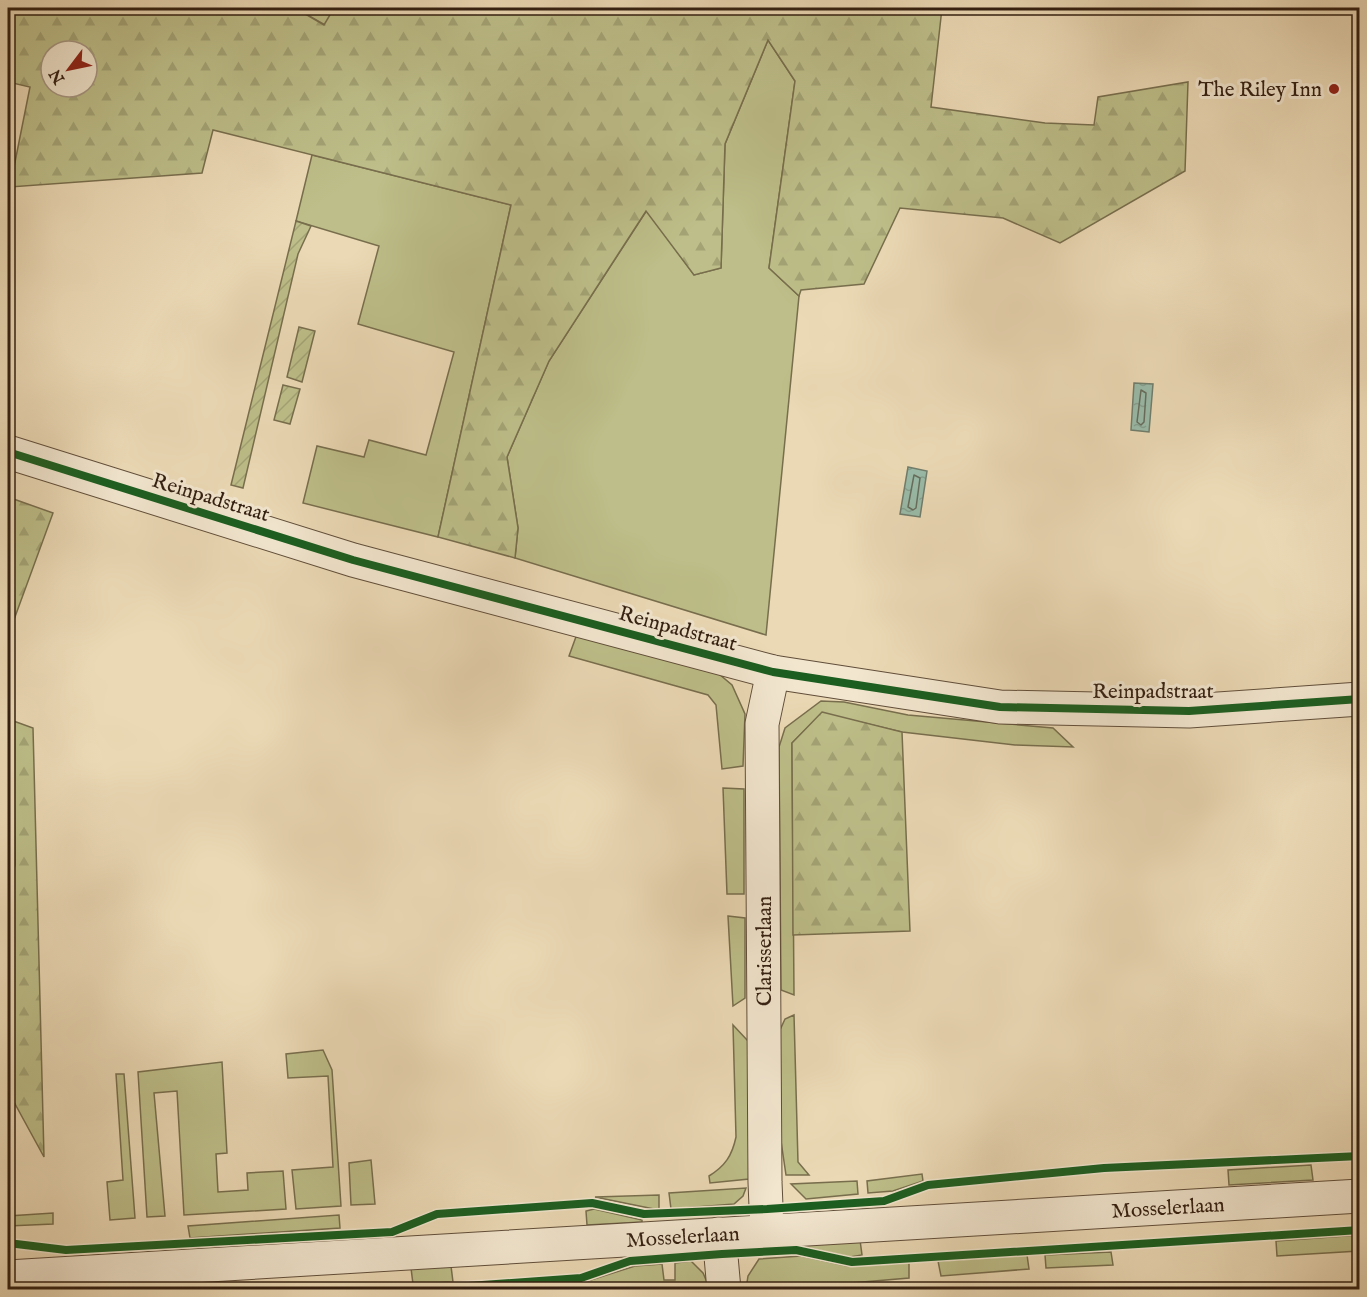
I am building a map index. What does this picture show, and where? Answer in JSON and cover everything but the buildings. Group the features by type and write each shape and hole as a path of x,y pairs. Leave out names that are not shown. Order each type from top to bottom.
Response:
{"street":[{"name":"Reinpadstraat","path":"8,452 353,560 773,672 1000,707 1189,711 1359,699"},
{"name":"Clarisserlaan","path":"767,1231 762,724 773,672"},
{"name":"Mosselerlaan","path":"8,1277 67,1281 719,1234 1359,1196"},
{"path":"719,1234 724,1290"}],"green space":[{"path":"8,8 295,8 324,25 334,8 942,8 931,107 1045,123 1094,125 1098,97 1188,82 1185,171 1060,243 1003,218 900,208 864,284 801,290 799,296 769,268 795,81 768,40 725,144 721,268 694,275 646,211 549,361 507,457 518,528 515,558 438,537 511,205 213,130 202,173 10,187 30,87 8,82"},
{"path":"295,8 334,8 325,25"},
{"path":"768,40 795,81 769,268 799,296 766,635 515,558 518,528 507,457 549,361 647,210 694,275 721,268 725,144"},
{"path":"312,155 511,205 438,537 303,503 317,446 364,457 369,440 426,455 454,352 358,324 379,246 296,221"},
{"path":"296,221 311,226 298,254 243,488 231,485"},
{"path":"299,327 315,331 302,382 287,377"},
{"path":"283,385 300,389 290,424 274,420"},
{"path":"8,497 53,513 8,636"},
{"path":"577,634 713,669 732,685 745,714 743,766 722,769 716,705 708,695 569,656"},
{"path":"821,701 844,702 908,715 1053,728 1073,747 1015,745 902,732 822,713 792,743 794,995 781,990 779,747 785,728"},
{"path":"822,712 902,732 910,931 793,935 792,743"},
{"path":"8,719 33,728 44,1157 14,1102 8,1043 8,890 15,865 14,781 8,779"},
{"path":"723,788 744,789 744,894 727,894"},
{"path":"728,916 745,918 745,998 733,1006"},
{"path":"794,1015 798,1162 809,1175 786,1175 781,1141 780,1030 785,1019"},
{"path":"733,1025 748,1041 749,1179 710,1183 709,1176 727,1160 736,1137"},
{"path":"323,1050 332,1070 341,1206 296,1209 292,1170 333,1167 328,1076 288,1078 286,1054"},
{"path":"222,1062 227,1153 216,1154 218,1192 248,1190 247,1173 283,1171 286,1209 184,1215 177,1091 154,1093 165,1216 147,1217 138,1072"},
{"path":"116,1074 124,1074 135,1218 110,1220 107,1182 123,1180"},
{"path":"371,1160 375,1204 351,1205 349,1163"},
{"path":"1311,1165 1313,1180 1229,1185 1228,1170"},
{"path":"922,1174 923,1181 893,1191 868,1193 867,1181"},
{"path":"857,1181 858,1194 806,1199 791,1184"},
{"path":"746,1188 743,1196 734,1204 671,1209 669,1193"},
{"path":"659,1195 659,1209 595,1197"},
{"path":"594,1209 642,1220 642,1222 587,1225 586,1211"},
{"path":"53,1213 53,1224 8,1226 8,1216"},
{"path":"339,1215 340,1228 190,1238 188,1226"},
{"path":"1359,1235 1359,1251 1277,1256 1276,1241"},
{"path":"860,1240 862,1255 850,1257 799,1246"},
{"path":"1111,1252 1113,1265 1046,1268 1045,1255"},
{"path":"1027,1255 1029,1269 941,1276 938,1261"},
{"path":"801,1256 847,1266 909,1263 909,1278 781,1289 746,1289 748,1276 759,1259"},
{"path":"691,1261 703,1273 710,1289 518,1290 575,1285 635,1266 662,1264 664,1280 675,1280 675,1263"},
{"path":"451,1266 453,1282 413,1284 411,1268"}],"water":[{"path":"1134,383 1153,384 1149,432 1131,430"},
{"path":"908,467 927,471 920,517 900,514"}],"cycle path":[{"path":"8,452 353,560 773,672 1000,707 1189,711 1360,699"},
{"path":"8,1243 66,1250 392,1232 437,1214 592,1203 644,1214 767,1209 884,1201 928,1185 1104,1168 1360,1156"},
{"path":"412,1290 581,1278 630,1261 722,1254 796,1250 852,1262 1360,1230"}],"place":[{"name":"The Riley Inn","path":"1334,89"}]}
